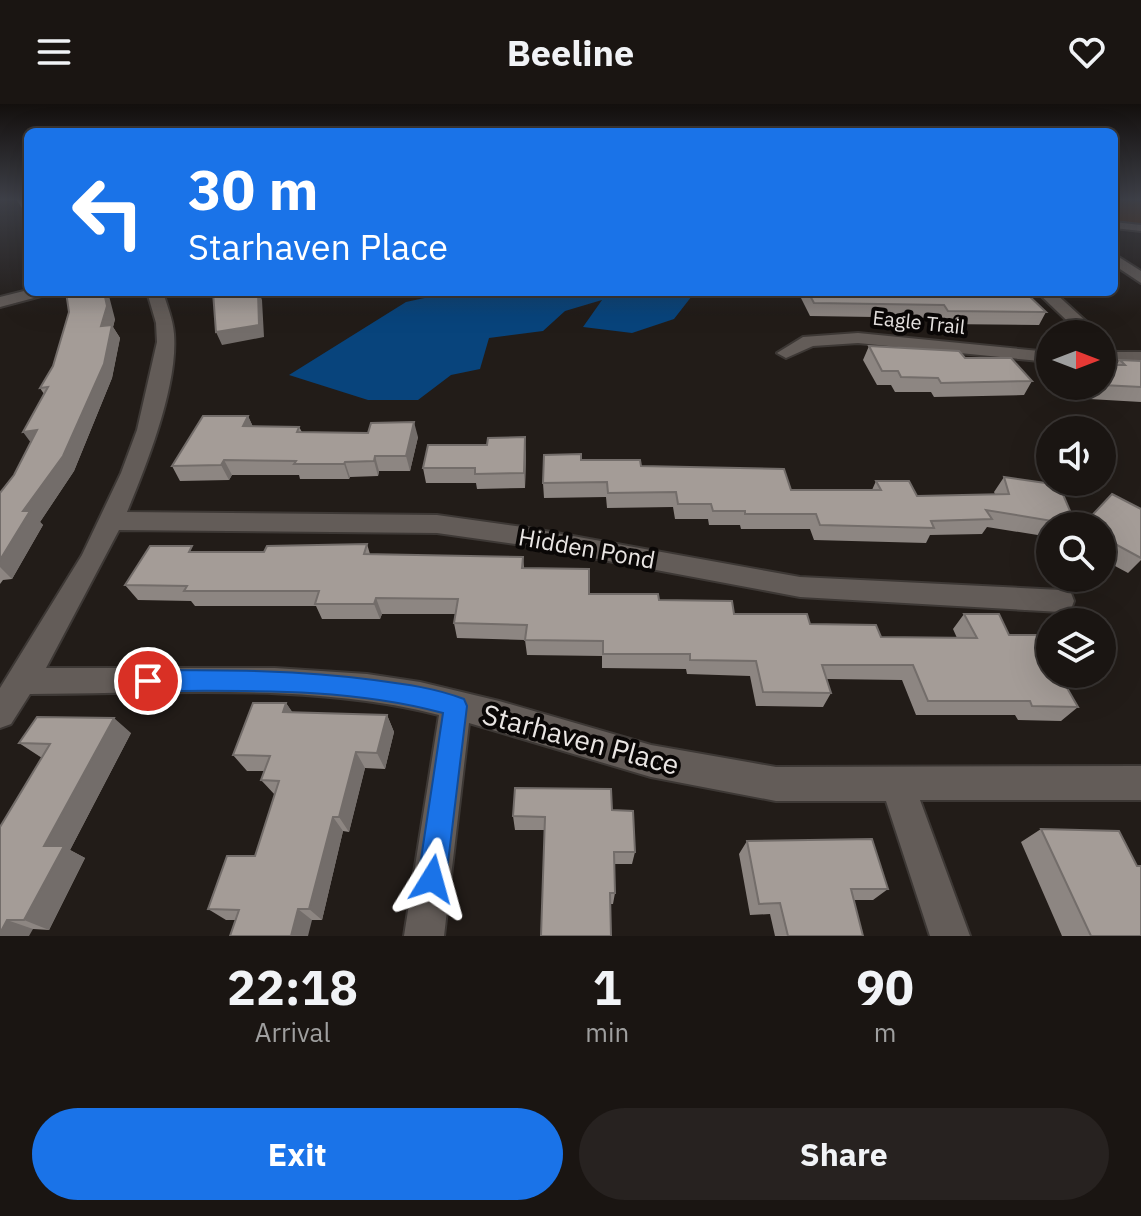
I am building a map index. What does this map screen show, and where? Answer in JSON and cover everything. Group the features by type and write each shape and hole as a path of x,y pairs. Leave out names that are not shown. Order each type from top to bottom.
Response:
{"street":[{"path":"1118,261 1141,278"},
{"path":"0,302 25,296"},
{"path":"0,714 82,577 111,521 139,455 152,417 161,372 165,328 156,296"},
{"path":"1049,296 1076,320"},
{"name":"Eagle Trail","path":"786,353 809,341 858,338 1036,356"},
{"path":"1116,357 1141,357"},
{"name":"Hidden Pond","path":"111,521 437,524 523,536 800,587 1061,601"},
{"name":"Starhaven Place","path":"21,681 275,681 367,688 499,716 651,761 776,784 1141,783"},
{"path":"424,936 456,706"},
{"path":"897,784 950,936"}],"water":[{"path":"434,296 692,296 674,319 632,333 583,327 602,300 565,311 543,331 489,338 480,369 451,375 418,400 368,400 289,375 406,302"}],"building":[{"path":"67,296 105,296 107,306 101,326 112,325 104,364 63,456 23,511 30,511 0,560 0,493 14,475 37,430 23,432 48,387 40,388 53,366 69,312"},
{"path":"213,296 258,296 259,325 216,332"},
{"path":"810,296 1029,296 1046,312 948,311 944,305 814,303"},
{"path":"869,346 959,351 965,358 1011,358 1032,381 941,383 938,378 901,377 898,371 882,371"},
{"path":"1120,360 1141,361 1141,387 1116,386 1116,365 1125,365"},
{"path":"203,416 248,416 243,426 299,427 297,432 368,433 371,423 414,422 406,456 375,456 374,461 344,464 224,460 221,465 172,466"},
{"path":"525,437 524,473 475,474 475,468 423,468 428,445 487,445 488,438"},
{"path":"581,454 581,460 640,460 641,466 784,469 791,490 881,490 876,481 909,481 917,496 1009,494 1004,477 1036,482 1036,496 1064,496 1070,512 1036,512 1036,518 986,510 992,519 931,521 934,528 820,525 816,514 745,514 745,511 713,511 711,504 678,504 676,492 608,493 607,482 543,483 544,455"},
{"path":"1110,496 1141,509 1141,558 1116,545 1116,512 1095,512"},
{"path":"367,544 364,554 523,557 522,568 589,569 589,594 658,594 659,600 732,601 734,614 807,614 810,624 876,625 881,637 977,638 964,614 999,614 1009,635 1036,635 1036,688 1067,688 1078,707 1032,706 1030,701 928,701 913,665 822,665 831,693 763,692 756,661 690,660 690,654 603,654 603,641 525,640 527,625 454,623 458,599 376,598 374,604 315,604 319,591 184,591 187,586 125,585 150,546 192,546 189,552 264,552 267,546"},
{"path":"253,703 286,703 283,712 387,715 377,753 356,752 339,817 333,817 309,909 298,909 291,936 230,936 239,910 208,909 227,856 255,856 279,781 261,780 270,756 233,755"},
{"path":"37,717 114,718 44,846 64,846 24,920 7,920 0,933 0,827 50,744 19,743"},
{"path":"515,788 611,789 612,810 633,811 635,852 614,852 615,893 610,893 611,936 541,936 545,817 513,816"},
{"path":"1041,829 1119,831 1137,866 1141,866 1141,936 1091,936"},
{"path":"872,839 888,889 851,889 863,936 788,936 780,903 759,904 747,841"}],"route":[{"path":"148,681 275,681 337,685 420,696 456,706 432,879"}]}
